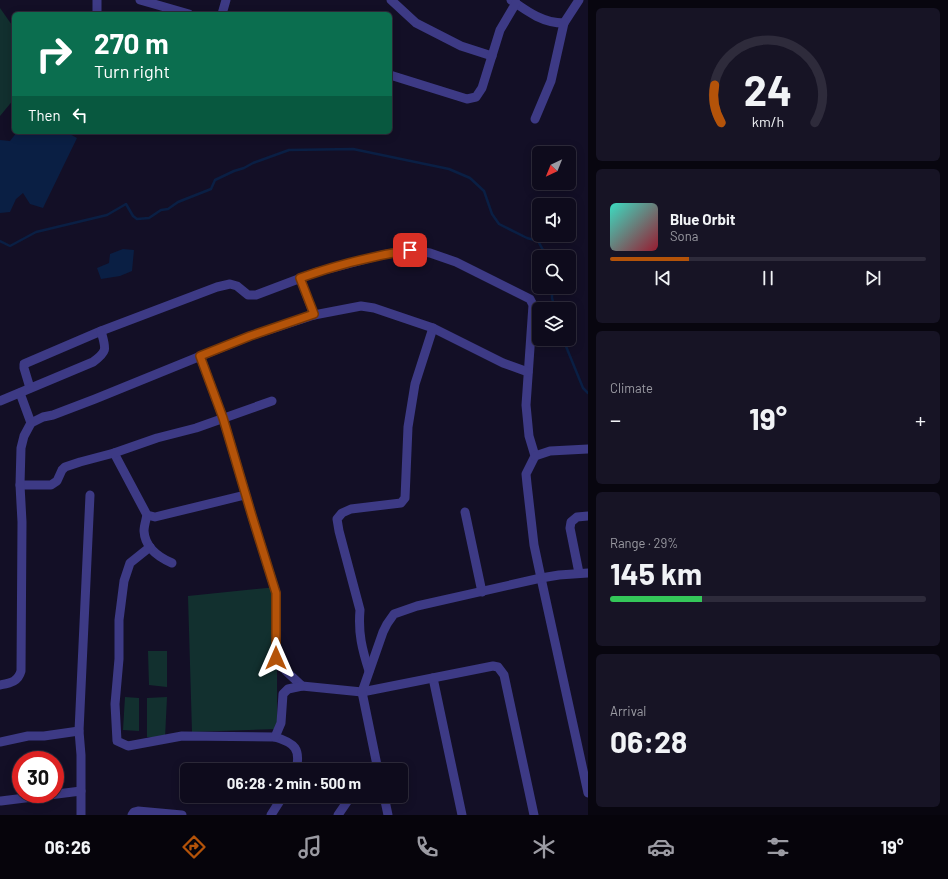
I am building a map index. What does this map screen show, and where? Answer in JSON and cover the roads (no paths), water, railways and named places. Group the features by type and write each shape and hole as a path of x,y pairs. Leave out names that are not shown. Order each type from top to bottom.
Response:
{"street":[{"path":"97,0 97,12"},
{"path":"140,0 182,12"},
{"path":"223,12 226,0"},
{"path":"391,0 416,23 461,46 492,56"},
{"path":"535,119 551,81 564,24 579,0"},
{"path":"392,76 467,99 476,97 482,88 500,30 514,2 530,13 552,23 564,24"},
{"path":"30,388 24,364 101,331 224,286 230,284 237,286 248,295 256,295 317,272 374,257 410,250 430,252 456,262 530,299 533,304 526,405 529,436 535,456 526,474 534,545 588,793"},
{"path":"300,278 314,314"},
{"path":"0,685 15,681 19,677 21,671 21,448 24,436 31,423 43,417 53,415 95,399 250,336 314,314 361,306 374,308 433,328 504,363 528,372"},
{"path":"369,671 360,644 358,623 360,610 337,519 342,513 352,509 401,503 405,498 408,427 416,384 433,328"},
{"path":"0,401 93,362 103,355 105,345 101,331"},
{"path":"200,356 223,418 245,495 276,593 276,658 286,671 302,686"},
{"path":"20,393 31,423"},
{"path":"20,485 51,485 57,481 65,467 114,453 157,438 196,428 272,401"},
{"path":"535,456 550,451 588,449"},
{"path":"114,453 147,516 144,530 150,547 160,558 172,563"},
{"path":"81,815 81,755 79,732 90,495"},
{"path":"147,516 155,517 245,495"},
{"path":"465,512 482,592"},
{"path":"377,763 362,692 386,624 394,614 417,606 541,578 584,573 570,528 571,522 577,517 588,516"},
{"path":"150,547 130,563 124,581 119,620 119,659 115,704 117,741 128,746 182,736 275,737 294,745 298,753 298,763"},
{"path":"275,737 280,723 283,694 288,689 302,686 362,692 493,666 498,667 504,676 534,815"},
{"path":"433,678 462,815"},
{"path":"0,742 28,736 44,736 79,732"},
{"path":"1,802 81,791"},
{"path":"271,815 279,803"},
{"path":"338,815 346,803"},
{"path":"385,803 388,815"},
{"path":"132,815 134,812 138,811 182,815"}],"water":[{"path":"15,134 70,134 77,138 43,208 30,204 23,193 16,199 10,212 0,213 0,140 10,141"},
{"path":"123,249 134,250 132,271 120,276 101,279 97,268 109,263 110,254"}],"waterway":[{"path":"0,241 10,246 36,232 107,215 126,204 133,216 137,219 149,218 161,210 168,209 178,202 211,189 215,180 253,163 289,150 353,149 449,169 470,178 484,191 492,214 499,224 527,238 538,241 543,250"},
{"path":"552,294 553,302"},
{"path":"566,346 583,388 588,393"}]}
